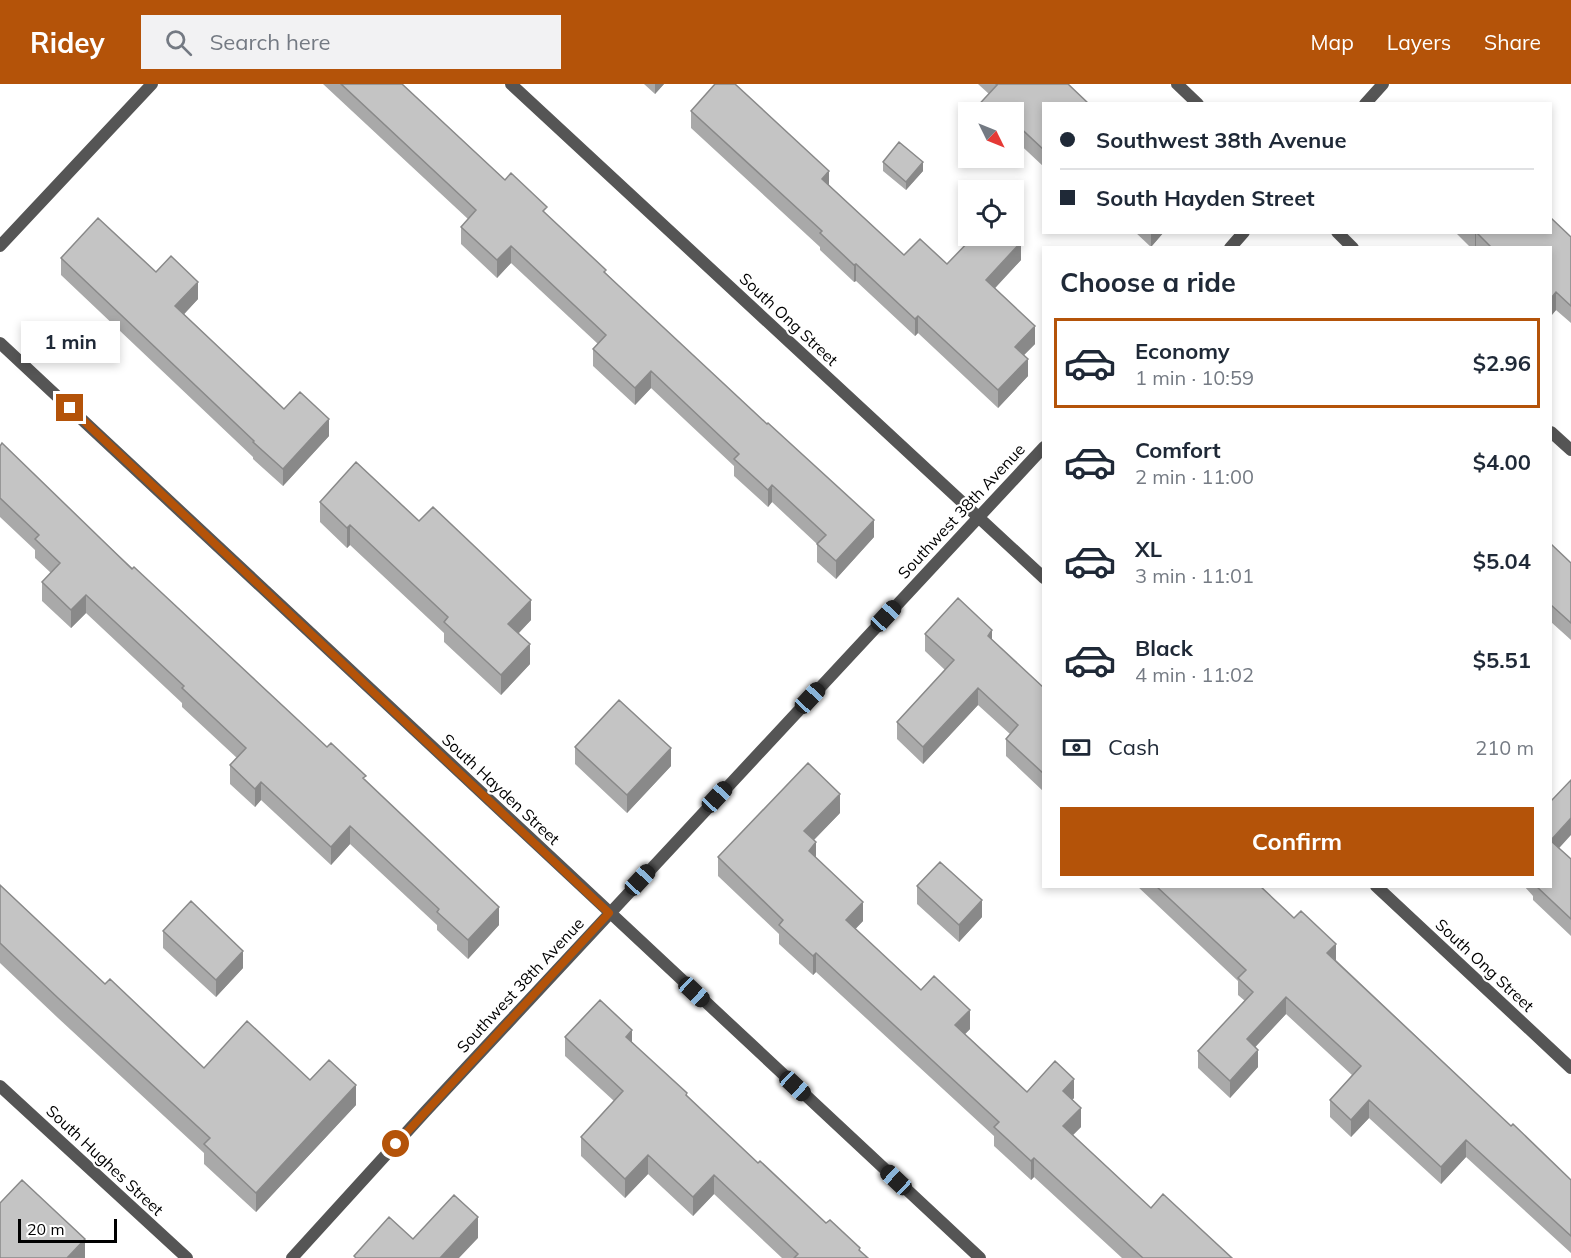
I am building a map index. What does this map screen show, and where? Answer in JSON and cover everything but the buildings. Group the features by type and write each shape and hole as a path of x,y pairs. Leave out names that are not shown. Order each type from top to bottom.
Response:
{"street":[{"path":"0,246 152,84"},
{"name":"South Ong Street","path":"511,84 1042,576"},
{"path":"1177,84 1196,102"},
{"path":"1367,102 1383,84"},
{"path":"1232,246 1242,234"},
{"path":"1339,234 1351,246"},
{"name":"South Hayden Street","path":"0,343 980,1258"},
{"path":"1552,433 1571,450"},
{"name":"Southwest 38th Avenue","path":"292,1258 609,913 1042,449"},
{"name":"South Ong Street","path":"1378,888 1571,1068"},
{"name":"South Hughes Street","path":"0,1086 187,1258"}],"route":[{"path":"70,408 609,913 396,1144"}]}
